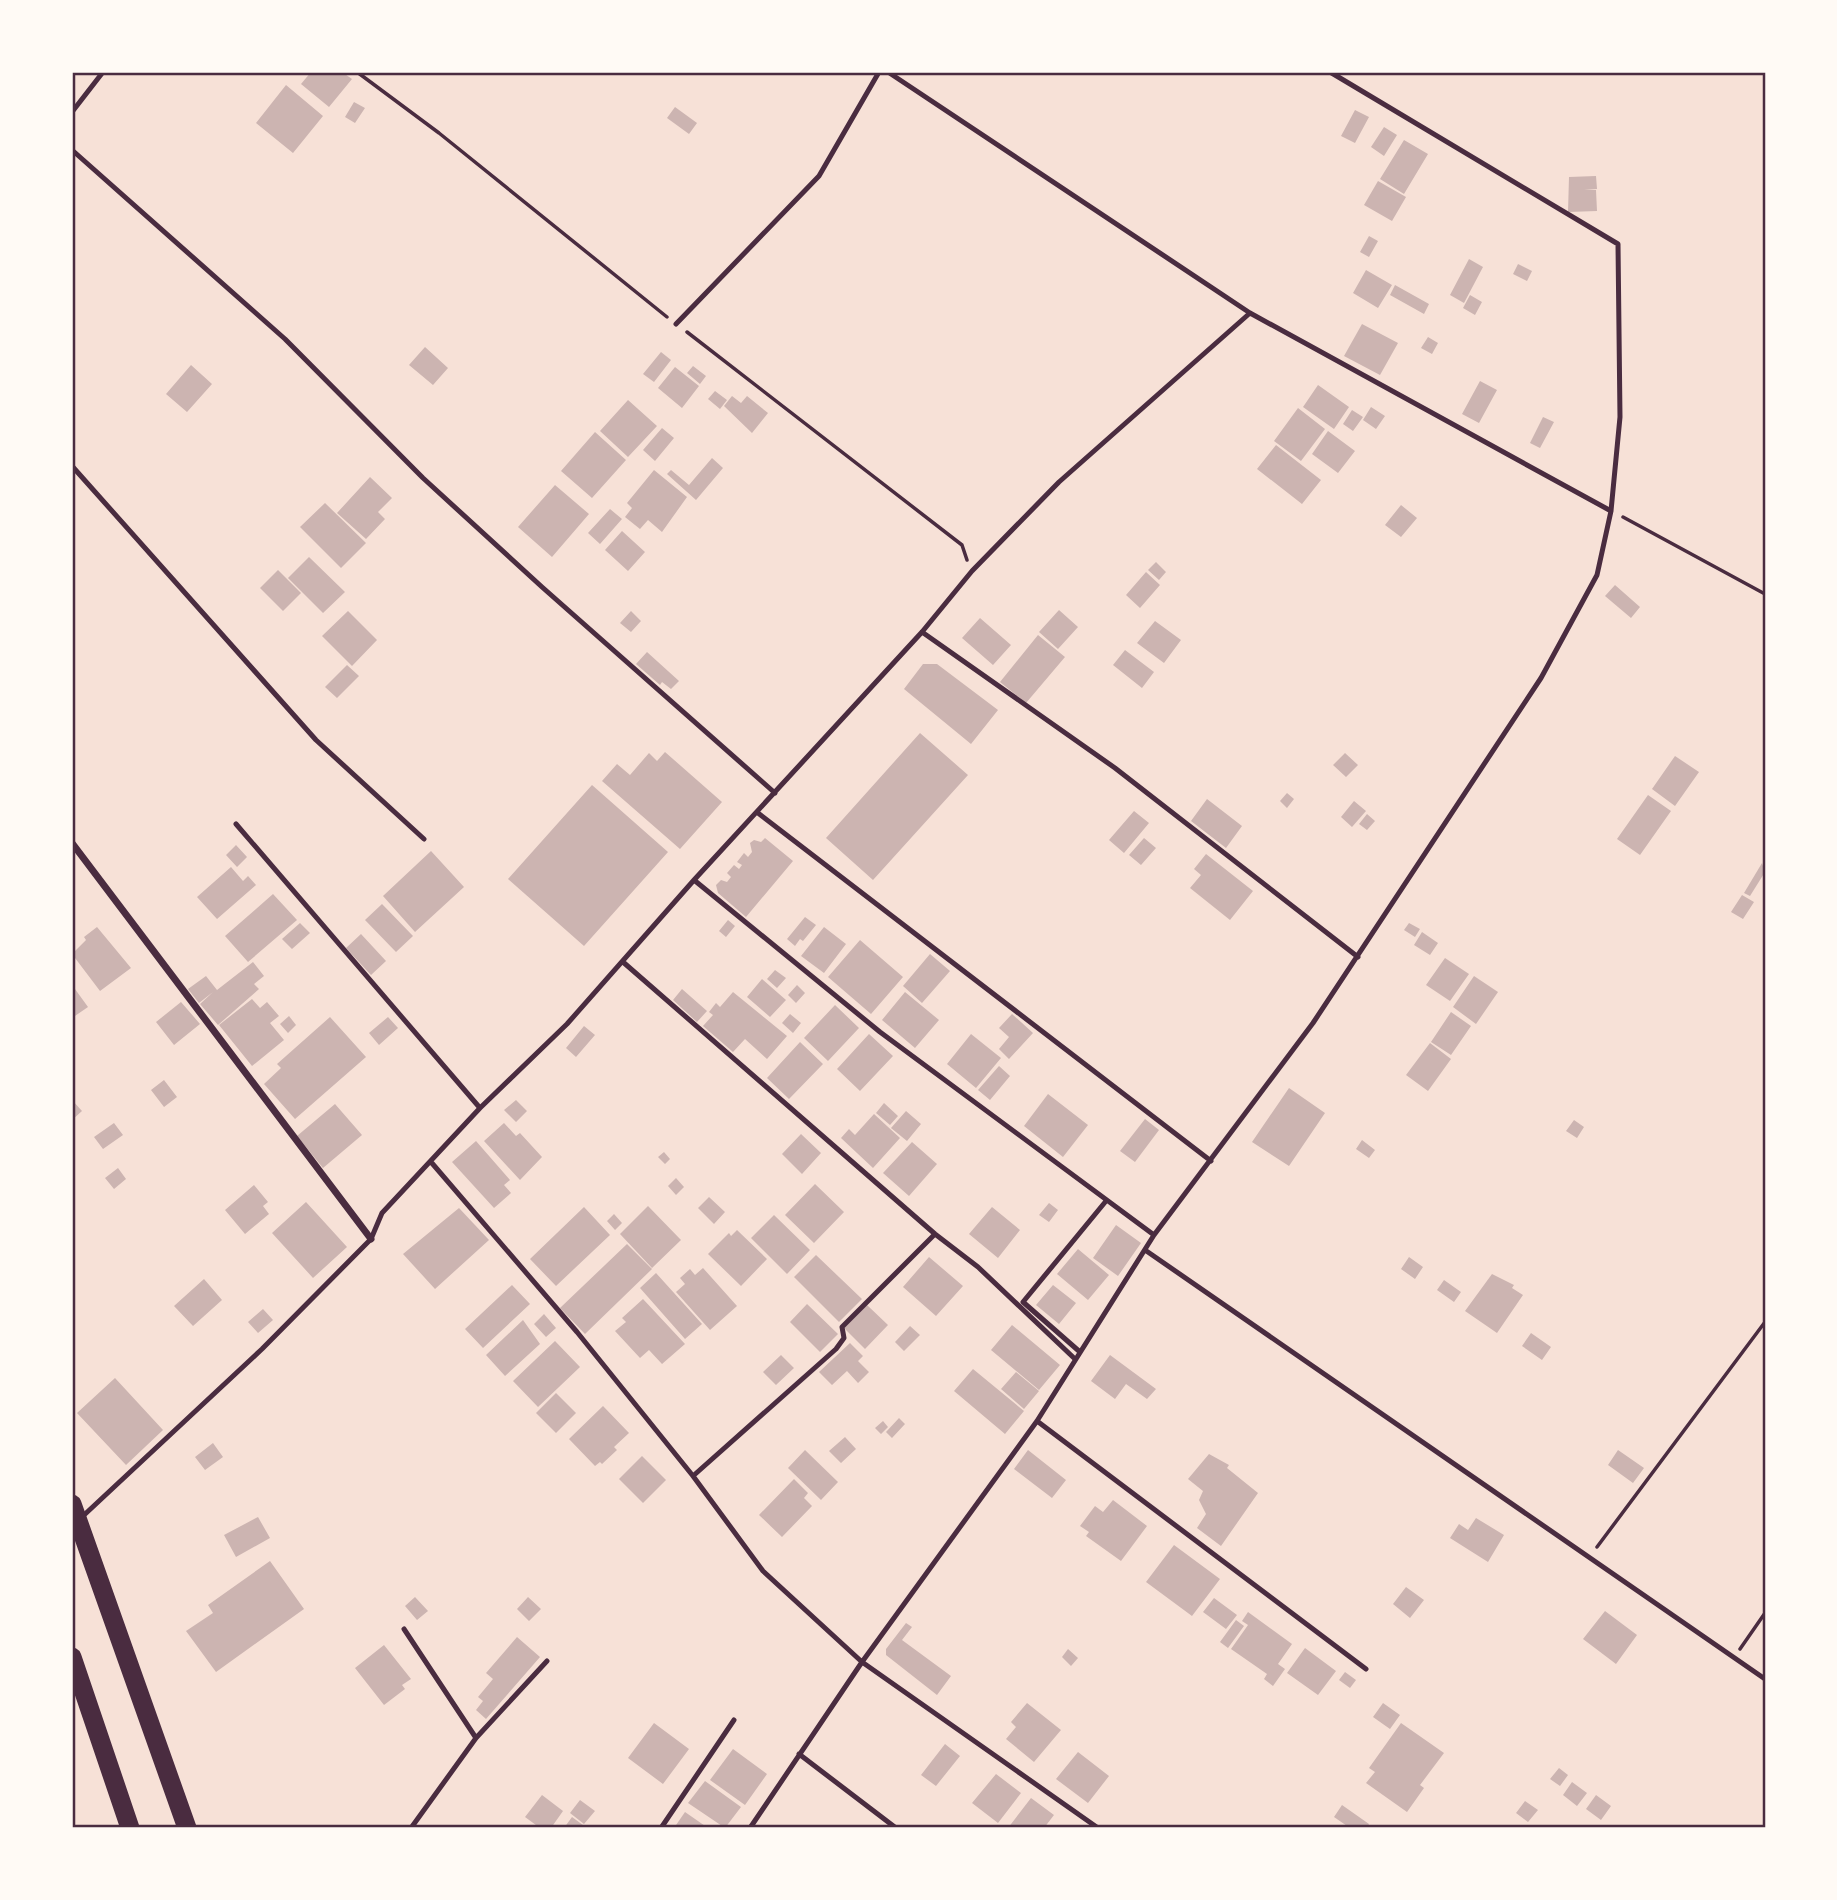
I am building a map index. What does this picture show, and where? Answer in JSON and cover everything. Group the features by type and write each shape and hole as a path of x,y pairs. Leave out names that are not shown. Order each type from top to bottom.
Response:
{"highway":[{"path":"75,1512 187,1828"},
{"path":"72,1657 130,1828"}],"street":[{"path":"72,843 371,1239"}],"lane":[{"path":"72,112 103,72"},
{"path":"676,324 819,176 879,72"},
{"path":"888,72 1250,313 1611,511"},
{"path":"750,1828 862,1662 1037,1421 1154,1235 1211,1161 1358,957 1541,678 1597,575 1611,511 1620,417 1618,244 1330,72"},
{"path":"72,150 285,339 423,478 775,793"},
{"path":"75,1512 262,1349 371,1239 382,1213 480,1108 567,1024 694,880 922,632 972,572 1059,482 1250,313"},
{"path":"72,466 317,740 424,839"},
{"path":"922,632 1115,768 1358,957"},
{"path":"758,813 1211,1161"},
{"path":"236,824 480,1108"},
{"path":"694,880 880,1032 1154,1235"},
{"path":"623,962 935,1234 978,1267 1075,1359"},
{"path":"430,1162 577,1332 693,1476 763,1571 862,1662 1098,1828"},
{"path":"1080,1352 1023,1302 1106,1200"},
{"path":"693,1476 836,1349 844,1338 842,1327 935,1234"},
{"path":"1145,1250 1765,1679"},
{"path":"1037,1421 1366,1669"},
{"path":"404,1629 476,1738"},
{"path":"411,1828 476,1738 547,1661"},
{"path":"661,1828 734,1720"},
{"path":"799,1755 896,1828"}],"path":[{"path":"1611,511 1765,594"},
{"path":"1590,1557 1765,1322"},
{"path":"1734,1657 1765,1613"}],"building":[{"path":"311,72 342,72 352,79 329,107 301,84"},
{"path":"286,85 323,116 293,153 256,123"},
{"path":"354,102 365,108 355,123 345,117"},
{"path":"675,107 697,123 689,134 667,118"},
{"path":"1355,110 1369,117 1355,143 1341,136"},
{"path":"1384,127 1397,135 1384,156 1371,147"},
{"path":"1404,140 1428,154 1404,194 1380,179"},
{"path":"1596,176 1597,189 1584,190 1596,190 1597,211 1568,212 1569,177"},
{"path":"1378,181 1406,197 1392,221 1364,205"},
{"path":"1369,236 1378,241 1369,257 1360,252"},
{"path":"1469,259 1483,267 1464,303 1450,295"},
{"path":"1518,264 1532,271 1527,281 1513,274"},
{"path":"1366,270 1392,285 1378,308 1353,293"},
{"path":"1395,285 1429,304 1424,314 1390,295"},
{"path":"1470,295 1482,302 1475,315 1463,308"},
{"path":"1362,324 1398,343 1380,375 1344,356"},
{"path":"1428,337 1438,343 1432,354 1421,348"},
{"path":"425,347 448,368 433,385 409,365"},
{"path":"661,352 671,360 654,382 643,374"},
{"path":"191,365 212,384 187,412 166,394"},
{"path":"693,366 706,376 700,384 687,373"},
{"path":"675,367 699,386 682,408 658,388"},
{"path":"1480,381 1497,390 1479,423 1462,414"},
{"path":"1318,385 1349,407 1334,429 1303,407"},
{"path":"715,391 727,400 720,409 708,399"},
{"path":"732,396 741,403 747,396 768,413 752,433 724,406"},
{"path":"628,400 657,426 628,457 600,431"},
{"path":"1371,407 1385,416 1376,429 1363,420"},
{"path":"1298,408 1325,429 1301,461 1274,441"},
{"path":"1352,410 1363,417 1353,431 1343,424"},
{"path":"1543,417 1554,422 1540,448 1530,443"},
{"path":"662,428 674,438 655,461 643,450"},
{"path":"1328,431 1355,451 1338,473 1312,454"},
{"path":"595,432 626,460 592,498 561,471"},
{"path":"1276,445 1321,480 1302,504 1257,469"},
{"path":"712,458 723,468 696,500 667,474 671,470 689,485"},
{"path":"654,470 687,497 662,532 648,520 640,529 625,517 632,508 627,503"},
{"path":"370,477 392,498 378,512 385,519 366,539 337,513"},
{"path":"555,485 589,514 552,557 518,527"},
{"path":"325,503 366,543 341,568 300,527"},
{"path":"1401,505 1417,518 1401,537 1385,525"},
{"path":"610,509 622,519 600,544 588,533"},
{"path":"622,531 645,552 628,571 605,550"},
{"path":"309,557 345,592 323,613 288,578"},
{"path":"1156,562 1166,572 1159,580 1148,570"},
{"path":"278,570 301,593 283,611 260,588"},
{"path":"1146,572 1160,585 1140,608 1126,595"},
{"path":"1615,585 1640,607 1631,618 1605,596"},
{"path":"1059,610 1078,627 1058,649 1039,632"},
{"path":"348,611 377,640 352,666 322,636"},
{"path":"631,611 641,621 631,632 620,623"},
{"path":"980,618 1011,645 993,665 962,638"},
{"path":"1155,621 1181,640 1164,663 1137,643"},
{"path":"1038,635 1065,657 1026,703 1000,682"},
{"path":"1125,650 1154,672 1142,688 1113,665"},
{"path":"647,652 679,681 671,689 662,682 660,685 636,664"},
{"path":"923,664 937,664 998,710 971,744 904,689"},
{"path":"347,665 359,676 337,698 325,687"},
{"path":"920,733 968,775 873,880 826,838"},
{"path":"665,752 722,802 680,849 602,781 617,764 630,775 649,753 657,761"},
{"path":"1345,753 1358,765 1346,777 1333,765"},
{"path":"1675,756 1699,772 1675,806 1652,789"},
{"path":"592,785 668,852 584,946 508,879"},
{"path":"1287,793 1294,799 1287,808 1280,801"},
{"path":"1648,795 1671,811 1640,855 1617,839"},
{"path":"1207,799 1242,826 1226,848 1191,821"},
{"path":"1354,801 1366,811 1352,827 1341,817"},
{"path":"1134,811 1149,823 1124,853 1109,840"},
{"path":"1367,814 1375,821 1367,830 1359,824"},
{"path":"765,838 793,861 746,917 718,893 716,885 721,880 727,882 731,877 727,873 734,865 739,869 742,865 737,862 744,853 748,857 752,852 750,843 754,840 761,842"},
{"path":"1144,838 1156,848 1141,865 1129,855"},
{"path":"236,845 247,857 237,867 226,855"},
{"path":"431,851 464,887 415,932 383,896"},
{"path":"1206,854 1253,891 1230,920 1190,888 1201,875 1194,869"},
{"path":"1762,863 1765,872 1750,896 1744,893"},
{"path":"231,867 243,881 248,876 256,885 217,919 197,897"},
{"path":"273,894 297,920 248,962 225,936"},
{"path":"1742,895 1754,902 1743,919 1731,912"},
{"path":"382,904 413,936 396,952 365,920"},
{"path":"805,917 816,925 803,941 800,939 795,946 787,939"},
{"path":"728,920 735,926 726,937 719,931"},
{"path":"300,923 310,933 292,949 282,939"},
{"path":"1409,923 1420,929 1415,937 1404,930"},
{"path":"97,927 131,968 100,991 72,954 86,940 84,937"},
{"path":"824,927 846,944 824,973 801,956"},
{"path":"1422,932 1438,943 1430,955 1414,945"},
{"path":"361,934 386,961 371,975 346,948"},
{"path":"860,940 903,977 871,1014 828,977"},
{"path":"930,954 950,971 922,1003 903,986"},
{"path":"1445,958 1469,974 1450,1001 1426,985"},
{"path":"253,962 264,976 254,984 259,989 218,1025 200,1004 213,992 199,1003 188,989 206,976 217,990"},
{"path":"775,970 786,978 777,988 767,979"},
{"path":"1474,976 1498,992 1476,1024 1453,1007"},
{"path":"762,979 786,1000 770,1017 747,997"},
{"path":"797,985 805,993 796,1003 788,995"},
{"path":"75,989 88,1007 72,1018 72,992"},
{"path":"682,989 707,1011 697,1022 673,1000"},
{"path":"733,992 787,1036 767,1059 745,1039 733,1052 703,1026 713,1015 709,1012 716,1003 720,1007"},
{"path":"905,992 939,1020 915,1048 882,1020"},
{"path":"252,999 260,1008 267,1002 279,1016 270,1023 284,1040 252,1066 219,1025"},
{"path":"181,1002 200,1024 174,1045 156,1022"},
{"path":"835,1005 859,1028 828,1061 804,1038"},
{"path":"1451,1012 1471,1026 1451,1055 1431,1042"},
{"path":"790,1014 801,1023 793,1033 782,1023"},
{"path":"1012,1014 1033,1033 1009,1059 999,1049 1009,1037 999,1028"},
{"path":"289,1016 296,1025 288,1033 280,1024"},
{"path":"330,1017 366,1057 295,1119 264,1084 281,1068 277,1064"},
{"path":"388,1017 398,1028 379,1045 369,1033"},
{"path":"584,1026 595,1035 576,1057 566,1048"},
{"path":"869,1034 893,1056 860,1091 837,1069"},
{"path":"971,1034 1001,1058 976,1088 947,1064"},
{"path":"800,1042 823,1064 789,1099 767,1078"},
{"path":"1430,1043 1451,1059 1428,1091 1406,1075"},
{"path":"999,1066 1010,1076 990,1100 978,1090"},
{"path":"164,1080 177,1097 164,1107 151,1090"},
{"path":"1289,1088 1325,1113 1289,1166 1252,1142"},
{"path":"1048,1094 1088,1125 1063,1157 1024,1126"},
{"path":"72,1100 82,1111 72,1120"},
{"path":"516,1100 527,1111 516,1122 504,1110"},
{"path":"884,1103 898,1116 890,1125 876,1113"},
{"path":"335,1104 362,1135 323,1168 297,1136"},
{"path":"906,1111 921,1124 907,1141 891,1128"},
{"path":"874,1114 900,1138 873,1168 841,1138 849,1129 855,1135"},
{"path":"1145,1119 1159,1130 1135,1162 1120,1151"},
{"path":"1574,1120 1584,1127 1577,1138 1566,1131"},
{"path":"114,1123 123,1135 103,1149 94,1137"},
{"path":"504,1123 516,1136 520,1133 542,1157 520,1180 484,1141"},
{"path":"801,1134 821,1153 802,1174 782,1154"},
{"path":"1362,1140 1375,1150 1369,1158 1356,1149"},
{"path":"476,1141 510,1180 504,1185 511,1193 494,1208 452,1162"},
{"path":"912,1142 937,1164 909,1196 883,1173"},
{"path":"664,1152 670,1159 665,1164 658,1157"},
{"path":"118,1168 126,1179 114,1189 105,1178"},
{"path":"676,1178 684,1187 676,1195 668,1186"},
{"path":"815,1184 844,1212 814,1243 785,1215"},
{"path":"254,1185 268,1202 263,1206 269,1214 245,1234 225,1210"},
{"path":"709,1197 725,1212 714,1224 698,1208"},
{"path":"306,1202 347,1247 313,1278 272,1233"},
{"path":"1049,1203 1058,1210 1049,1222 1039,1215"},
{"path":"648,1206 681,1240 652,1268 620,1234"},
{"path":"584,1207 610,1235 556,1286 530,1259"},
{"path":"992,1207 1020,1230 998,1258 969,1234"},
{"path":"459,1208 489,1240 435,1289 403,1254"},
{"path":"614,1214 622,1223 615,1230 607,1221"},
{"path":"774,1215 810,1250 787,1274 751,1238"},
{"path":"1116,1225 1141,1243 1118,1276 1093,1258"},
{"path":"737,1230 767,1259 741,1286 708,1254 729,1233 731,1236"},
{"path":"627,1244 652,1269 585,1334 560,1308"},
{"path":"1078,1249 1109,1275 1088,1300 1057,1274"},
{"path":"816,1255 862,1299 839,1322 794,1277"},
{"path":"929,1257 963,1286 936,1316 903,1287"},
{"path":"1409,1257 1423,1267 1415,1279 1401,1269"},
{"path":"703,1268 737,1306 710,1330 676,1292 685,1284 680,1278 690,1269 695,1275"},
{"path":"656,1273 702,1324 685,1339 640,1288"},
{"path":"1492,1274 1514,1285 1512,1288 1523,1295 1497,1333 1465,1311"},
{"path":"204,1279 222,1300 193,1326 174,1306"},
{"path":"1444,1280 1461,1292 1454,1302 1437,1290"},
{"path":"512,1285 530,1304 483,1348 465,1329"},
{"path":"1053,1285 1076,1303 1059,1324 1036,1305"},
{"path":"643,1299 685,1344 662,1364 649,1350 640,1358 615,1331 626,1322 622,1318"},
{"path":"807,1304 838,1334 820,1352 790,1322"},
{"path":"867,1305 888,1325 865,1349 844,1328"},
{"path":"263,1309 273,1320 258,1333 248,1322"},
{"path":"544,1314 556,1328 546,1337 534,1324"},
{"path":"523,1320 540,1344 505,1376 486,1355"},
{"path":"1012,1325 1060,1365 1039,1390 991,1350"},
{"path":"910,1326 920,1335 904,1351 895,1342"},
{"path":"1531,1333 1551,1347 1542,1360 1522,1346"},
{"path":"555,1341 580,1367 538,1407 513,1381"},
{"path":"850,1343 863,1356 858,1361 869,1372 858,1383 847,1371 832,1385 819,1372"},
{"path":"781,1355 794,1368 776,1385 763,1372"},
{"path":"1110,1355 1156,1389 1147,1399 1126,1384 1115,1399 1091,1381"},
{"path":"973,1369 1024,1411 1005,1434 954,1391"},
{"path":"1016,1372 1039,1391 1024,1409 1001,1389"},
{"path":"115,1378 163,1430 126,1465 77,1413"},
{"path":"556,1393 576,1413 556,1433 536,1413"},
{"path":"603,1406 629,1433 614,1447 617,1450 602,1464 600,1462 595,1466 569,1439"},
{"path":"899,1418 905,1424 892,1438 886,1432"},
{"path":"883,1421 888,1427 881,1434 875,1428"},
{"path":"845,1437 856,1449 841,1463 829,1451"},
{"path":"213,1443 223,1457 205,1470 195,1457"},
{"path":"805,1450 838,1482 821,1500 788,1468"},
{"path":"1028,1450 1066,1480 1052,1498 1014,1469"},
{"path":"1618,1450 1644,1468 1633,1483 1608,1465"},
{"path":"1209,1454 1229,1465 1227,1468 1258,1493 1221,1546 1197,1528 1206,1514 1199,1500 1203,1491 1188,1479"},
{"path":"642,1456 666,1480 643,1503 619,1479"},
{"path":"794,1479 808,1493 804,1498 812,1506 782,1537 759,1515"},
{"path":"1113,1500 1147,1526 1121,1561 1086,1536 1089,1532 1080,1526 1095,1506 1103,1512"},
{"path":"258,1517 270,1538 236,1557 224,1535"},
{"path":"1476,1518 1504,1535 1488,1562 1450,1538 1459,1524 1468,1530"},
{"path":"1174,1545 1220,1579 1192,1616 1146,1582"},
{"path":"270,1561 304,1609 216,1672 186,1631 213,1613 208,1605"},
{"path":"1406,1587 1424,1600 1410,1618 1393,1604"},
{"path":"415,1597 428,1611 417,1620 405,1606"},
{"path":"528,1597 541,1609 529,1621 517,1609"},
{"path":"1214,1598 1237,1615 1226,1629 1203,1612"},
{"path":"1605,1611 1637,1635 1616,1664 1583,1639"},
{"path":"1248,1612 1292,1644 1278,1664 1285,1669 1273,1686 1264,1679 1267,1674 1231,1649 1248,1625 1242,1621"},
{"path":"1236,1620 1244,1626 1228,1648 1220,1642"},
{"path":"906,1623 912,1627 902,1640 951,1676 937,1695 886,1655 886,1649"},
{"path":"517,1637 540,1657 486,1719 476,1710 483,1701 478,1697 493,1679 486,1673"},
{"path":"384,1645 411,1679 402,1685 405,1689 384,1705 355,1668"},
{"path":"1305,1648 1336,1671 1318,1695 1287,1673"},
{"path":"1068,1649 1078,1658 1071,1666 1062,1657"},
{"path":"1345,1672 1356,1680 1350,1688 1339,1680"},
{"path":"1027,1703 1061,1730 1034,1762 1006,1739 1016,1727 1011,1722"},
{"path":"1383,1703 1400,1715 1390,1729 1373,1717"},
{"path":"654,1723 689,1749 663,1784 628,1758"},
{"path":"1401,1723 1444,1753 1420,1785 1424,1788 1407,1812 1366,1783 1375,1772 1369,1768"},
{"path":"945,1744 960,1756 936,1786 921,1775"},
{"path":"733,1749 767,1774 745,1805 710,1780"},
{"path":"1078,1752 1109,1776 1088,1803 1056,1779"},
{"path":"1559,1768 1568,1775 1560,1786 1550,1779"},
{"path":"996,1774 1021,1793 998,1823 972,1803"},
{"path":"705,1781 741,1807 725,1828 688,1803"},
{"path":"1572,1782 1587,1793 1577,1806 1563,1795"},
{"path":"542,1795 563,1811 551,1828 540,1828 525,1817"},
{"path":"1596,1795 1611,1806 1601,1820 1586,1809"},
{"path":"1031,1798 1054,1815 1044,1828 1008,1828"},
{"path":"580,1800 595,1811 584,1824 570,1813"},
{"path":"1525,1801 1538,1810 1528,1822 1516,1813"},
{"path":"1342,1805 1369,1824 1367,1828 1350,1828 1334,1817"},
{"path":"685,1812 708,1828 674,1828"},
{"path":"572,1817 587,1828 564,1828"}]}
